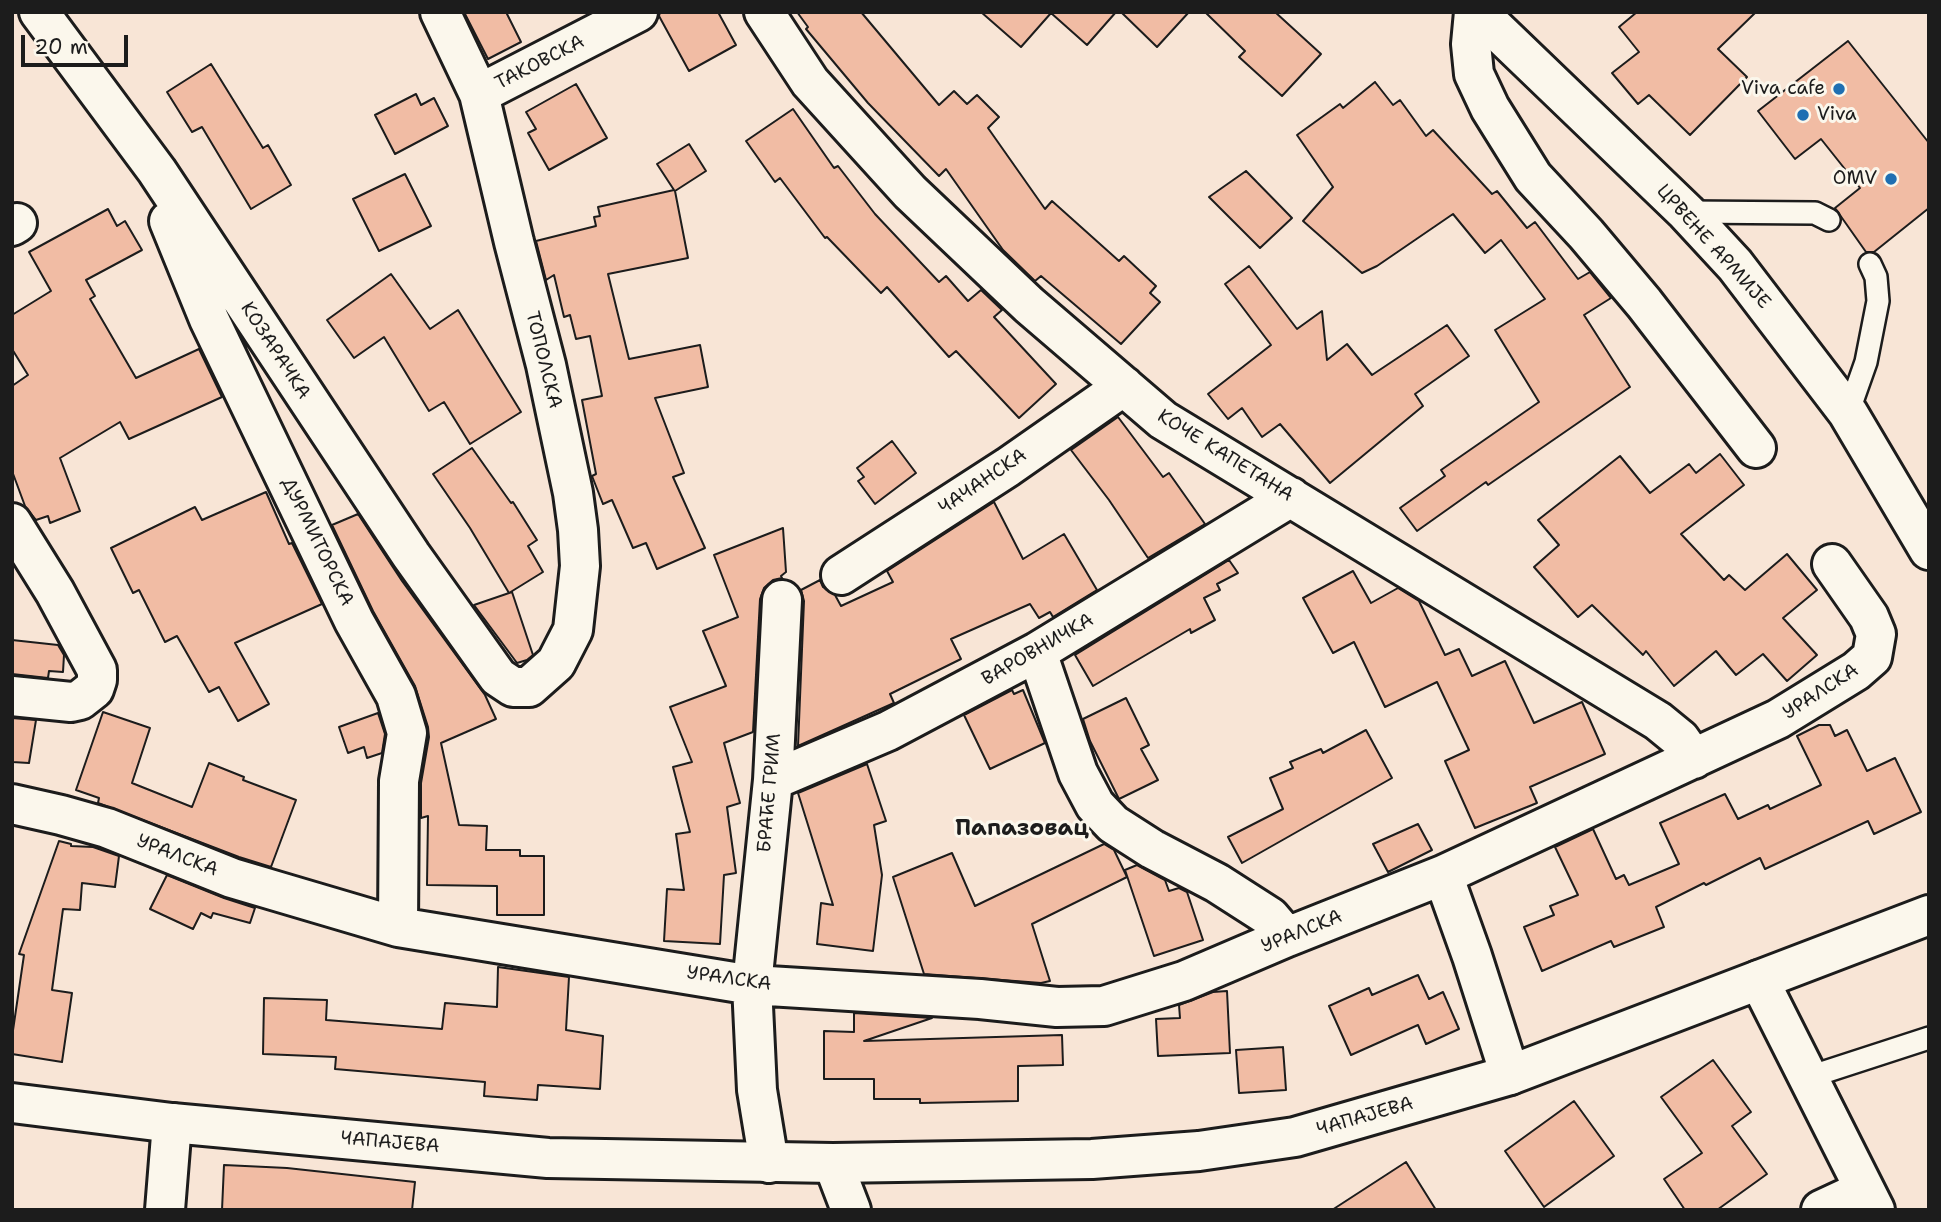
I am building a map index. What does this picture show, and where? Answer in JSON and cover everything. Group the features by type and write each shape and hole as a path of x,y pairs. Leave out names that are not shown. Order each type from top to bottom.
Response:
{"street":[{"name":"КОЗАРАЧКА","path":"39,12 157,172 411,555 498,677 513,687"},
{"name":"ТОПОЛСКА","path":"440,12 479,94 546,365 573,493 578,530 580,566 573,630 556,663 529,687 513,687"},
{"name":"ТАКОВСКА","path":"479,94 638,12"},
{"name":"КОЧЕ КАПЕТАНА","path":"764,12 810,82 910,192 1029,305 1163,420 1658,721 1680,739 1694,759"},
{"name":"ЦРВЕНЕ АРМИЈЕ","path":"1476,12 1686,212 1735,265 1848,413 1929,550"},
{"name":"ЦРВЕНЕ АРМИЈЕ","path":"1476,12 1471,44 1474,75 1490,108 1533,177 1587,234 1644,303 1756,448"},
{"name":"ДУРМИТОРСКА","path":"157,172 159,198 209,319 354,621 396,696 407,733 399,781 398,926"},
{"name":"ЧАЧАНСКА","path":"841,575 1008,467 1124,386"},
{"name":"ВАРОВНИЧКА","path":"773,780 888,731 1037,652 1291,497"},
{"path":"12,523 55,592 93,661 97,680 88,696 71,702 12,696"},
{"name":"УРАЛСКА","path":"12,804 107,828 232,878 398,926 752,985 980,999 1057,1007 1104,1006 1184,981 1443,875 1778,719 1856,671 1872,657 1876,634 1868,617 1832,564"},
{"name":"БРАЋЕ ГРИМ","path":"752,985 773,780 782,600"},
{"path":"1037,652 1078,773 1095,804 1113,824 1152,849 1217,883 1270,917 1287,937"},
{"path":"1443,875 1510,1075"},
{"name":"ЧАПАЈЕВА","path":"12,1103 172,1123 548,1158 833,1163 1092,1158 1199,1151 1295,1137 1510,1075 1929,915"},
{"path":"1759,980 1869,1200 1821,1210"},
{"path":"752,985 757,1090 769,1163"},
{"path":"165,1210 172,1123"},
{"path":"833,1163 851,1210"}],"lane":[{"path":"1686,212 1815,212 1829,220"},
{"path":"1848,413 1866,362 1878,301 1876,277 1870,264"},
{"path":"1807,1078 1929,1038"}],"building":[{"path":"464,12 506,12 521,42 488,59"},
{"path":"660,12 718,12 736,45 689,71 659,16"},
{"path":"797,12 861,12 939,105 954,91 967,104 977,95 999,117 988,128 1045,209 1052,201 1119,261 1124,256 1156,286 1150,293 1160,302 1121,344 1041,276 1035,281 1003,250 946,169 939,176 868,103 806,29 808,27"},
{"path":"981,12 1116,12 1087,45 1051,13 1021,47"},
{"path":"1121,12 1189,12 1157,47"},
{"path":"1205,12 1275,12 1321,54 1282,96 1239,57 1245,51"},
{"path":"1637,12 1756,12 1718,49 1747,77 1690,135 1649,95 1638,104 1612,73 1639,52 1619,27"},
{"name":"OMV","path":"1848,41 1929,143 1929,208 1874,252 1866,252 1835,208 1860,188 1821,139 1795,159 1758,111"},
{"path":"211,64 263,148 268,145 291,185 251,209 202,127 192,132 167,92"},
{"path":"1375,82 1393,105 1400,100 1426,136 1433,130 1492,194 1497,191 1527,228 1535,222 1578,279 1590,272 1611,298 1584,315 1630,387 1417,531 1400,508 1445,476 1441,470 1539,402 1495,330 1545,299 1501,240 1485,253 1453,214 1377,266 1362,273 1303,221 1333,187 1297,135 1340,104 1343,108"},
{"path":"576,84 607,138 549,170 528,133 536,129 526,112"},
{"path":"416,94 421,105 434,98 448,126 395,154 375,115"},
{"path":"793,109 834,168 838,166 875,214 939,282 946,276 968,301 981,290 1002,310 994,317 1056,384 1019,418 956,351 949,357 887,287 881,293 827,237 825,238 780,178 775,182 746,141"},
{"path":"689,144 706,171 675,191 688,258 608,274 629,359 700,345 708,387 655,398 684,473 673,477 705,548 657,569 646,543 633,548 612,500 603,504 592,476 596,474 582,400 602,396 590,336 576,339 570,315 564,317 554,275 546,280 536,241 596,226 594,217 600,216 598,207 674,190 657,164"},
{"path":"1246,171 1292,218 1260,248 1209,197"},
{"path":"405,174 431,226 379,251 353,199"},
{"path":"108,209 117,226 125,221 142,250 86,280 95,296 90,299 136,378 199,349 222,397 129,439 120,422 60,458 80,511 50,523 48,516 36,520 25,506 12,471 12,386 28,375 12,349 12,315 51,291 29,252"},
{"path":"1249,266 1297,329 1322,311 1327,360 1347,344 1372,375 1447,325 1469,356 1415,394 1423,406 1330,483 1280,424 1262,437 1242,408 1228,419 1208,394 1271,345 1225,284"},
{"path":"391,274 430,329 458,310 521,412 470,444 444,402 429,411 384,337 354,358 327,320"},
{"path":"1118,417 1163,477 1169,473 1205,524 1148,558 1071,450"},
{"path":"892,441 916,473 875,504 858,481 864,477 857,468"},
{"path":"472,448 511,503 513,502 537,540 528,546 543,572 509,593 470,528 433,474"},
{"path":"1720,454 1744,485 1681,534 1724,580 1729,575 1745,590 1787,554 1817,590 1783,618 1817,655 1787,681 1763,654 1736,675 1716,651 1674,686 1646,651 1643,655 1592,605 1578,617 1534,567 1559,545 1538,520 1620,456 1650,493 1689,464 1696,473"},
{"path":"266,492 289,544 292,543 322,604 235,643 269,704 238,721 219,687 209,692 177,636 165,642 139,590 133,593 111,548 195,507 202,520"},
{"path":"994,502 1023,559 1064,534 1097,590 1053,617 1050,612 1039,618 1030,604 951,639 961,659 890,694 894,703 798,746 804,601 801,590 820,580 823,587 835,595 841,606 893,582 887,571"},
{"path":"358,514 402,581 485,695 496,719 441,743 459,825 487,826 486,850 520,850 520,856 544,856 544,915 497,915 497,886 427,885 428,816 421,818 421,783 429,737 428,727 415,686 373,611 332,525"},
{"path":"783,528 786,572 782,578 773,580 764,588 760,599 753,732 724,743 740,803 727,807 736,873 724,875 720,944 664,941 667,889 684,890 676,834 690,832 673,767 692,762 670,707 726,686 703,631 738,617 714,555"},
{"path":"1229,560 1238,573 1217,584 1220,590 1204,598 1215,620 1191,633 1190,629 1093,686 1075,655"},
{"path":"1353,571 1371,603 1398,588 1419,601 1445,655 1459,649 1472,676 1505,661 1534,723 1582,702 1605,754 1530,787 1537,803 1475,828 1445,761 1469,750 1437,682 1385,707 1354,642 1333,653 1303,598"},
{"path":"512,592 533,655 517,663 474,605"},
{"path":"12,640 58,645 64,655 63,672 49,671 48,678 12,674"},
{"path":"1012,690 1014,694 1023,690 1045,743 990,769 964,715"},
{"path":"1126,698 1149,745 1141,749 1158,780 1119,799 1090,741 1083,719"},
{"path":"103,712 150,728 132,783 192,807 209,763 244,777 243,780 296,800 271,867 98,803 99,798 76,790"},
{"path":"378,713 385,734 382,753 367,758 364,747 348,753 339,727"},
{"path":"12,718 36,720 29,763 12,762"},
{"path":"1819,725 1830,725 1835,736 1847,730 1867,771 1895,758 1921,812 1874,834 1868,821 1765,869 1760,858 1656,907 1664,927 1614,947 1611,941 1542,971 1524,927 1554,915 1550,906 1578,895 1555,847 1593,829 1616,879 1624,875 1629,885 1679,864 1660,823 1725,794 1738,819 1768,805 1770,809 1821,785 1797,736"},
{"path":"1366,730 1392,778 1242,863 1228,837 1283,809 1270,778 1293,768 1290,762 1321,749 1323,753"},
{"path":"867,764 886,821 874,825 882,875 873,951 817,944 821,903 833,905 798,793"},
{"path":"1418,824 1432,850 1388,872 1373,844"},
{"path":"59,841 71,846 93,847 119,856 115,887 82,883 80,910 63,909 52,990 72,993 62,1062 12,1054 24,955 19,954"},
{"path":"1104,844 1114,850 1127,877 1032,924 1050,981 1041,983 924,974 893,877 952,853 975,906"},
{"path":"1137,865 1165,880 1169,891 1179,888 1187,892 1203,940 1154,956 1125,870"},
{"path":"167,875 255,908 250,923 213,913 211,918 201,913 193,929 150,909"},
{"path":"498,967 569,977 566,1030 603,1036 600,1089 538,1085 537,1100 484,1096 485,1082 335,1069 336,1057 263,1054 264,998 327,1000 326,1020 442,1029 445,1003 497,1007"},
{"path":"1418,975 1429,999 1443,992 1459,1029 1426,1044 1418,1025 1351,1055 1329,1006 1369,988 1372,995"},
{"path":"1227,991 1230,1053 1158,1056 1156,1019 1180,1018 1179,1005 1213,992"},
{"path":"854,1013 932,1018 864,1041 1062,1035 1063,1065 1018,1066 1018,1101 920,1103 920,1099 874,1099 874,1079 824,1079 824,1031 854,1032"},
{"path":"1283,1047 1286,1090 1239,1093 1236,1050"},
{"path":"1713,1060 1751,1112 1732,1126 1767,1174 1717,1210 1685,1210 1664,1179 1702,1153 1661,1097"},
{"path":"1574,1101 1614,1156 1544,1207 1505,1151"},
{"path":"1406,1162 1436,1210 1332,1210"},
{"path":"224,1165 287,1168 415,1182 412,1210 222,1210"}],"place":[{"name":"Viva cafe","path":"1839,89"},
{"name":"Viva","path":"1803,115"},
{"name":"OMV","path":"1891,179"}],"district":[{"name":"Папазовац","path":"1022,829"}]}
